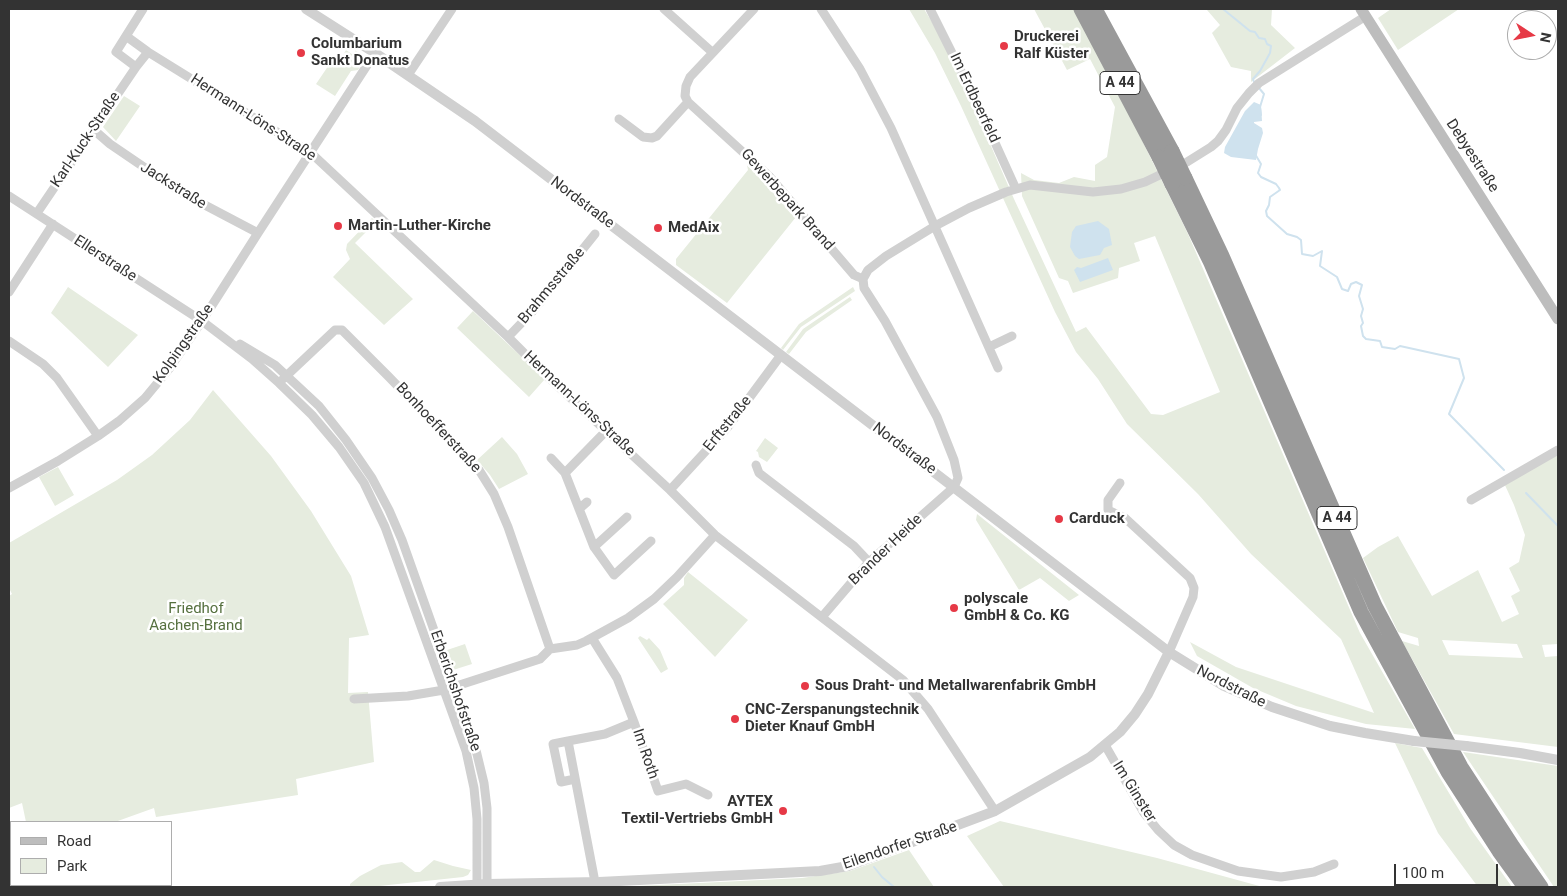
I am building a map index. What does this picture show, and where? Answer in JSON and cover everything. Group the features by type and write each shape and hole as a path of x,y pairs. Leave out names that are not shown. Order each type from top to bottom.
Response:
{"highway":[{"name":"A 44","path":"1080,9 1165,154"},
{"name":"A 44","path":"1095,9 1165,154 1222,256 1375,606 1462,767 1541,887"},
{"name":"A 44","path":"1179,181 1210,263 1361,612 1448,772 1498,851 1525,887"}],"main road":[{"name":"Debyestraße","path":"1364,12 1558,319"}],"street":[{"path":"136,67 116,52 143,9"},
{"name":"Nordstraße","path":"306,9 475,121 1169,652 1224,686 1272,707 1330,726 1365,733 1520,753 1558,760"},
{"path":"408,75 452,9"},
{"path":"664,9 712,52"},
{"path":"619,119 643,138 657,136 688,102 685,96 686,86 690,77 754,9"},
{"path":"821,9 875,96 898,143 998,368"},
{"name":"Im Erdbeerfeld","path":"930,9 977,103 1016,189"},
{"path":"863,279 868,270 886,256 935,226 969,208 1016,189 1030,185 1093,192 1121,189 1145,182 1187,162 1211,147 1226,130 1237,108 1257,85 1364,12"},
{"name":"Hermann-Löns-Straße","path":"126,36 148,52 311,153 670,490 715,535 903,680 928,709 995,811"},
{"name":"Karl-Kuck-Straße","path":"36,213 148,52"},
{"name":"Kolpingstraße","path":"9,488 98,436 119,421 145,398 169,369 202,321 375,53"},
{"name":"Gewerbepark Brand","path":"688,102 769,176 854,275 863,279 866,292 885,321 937,417 958,473 957,482 954,487"},
{"name":"Jackstraße","path":"94,130 110,144 182,193 258,233"},
{"name":"Ellerstraße","path":"9,196 202,321"},
{"path":"9,292 53,224"},
{"name":"Brahmsstraße","path":"508,337 534,311 595,234"},
{"name":"Erberichshofstraße","path":"202,321 279,383 312,415 339,447 402,540 475,746 484,783 487,808 482,884"},
{"name":"Bonhoefferstraße","path":"279,383 335,330 342,330 459,447 479,470 494,494 508,527 550,649"},
{"name":"Erberichshofstraße","path":"218,333 275,365 319,406 346,440 372,478 382,508 385,527 466,752 474,788 482,884"},
{"path":"989,347 1012,336"},
{"path":"9,341 43,364 57,378 98,436"},
{"name":"Erftstraße","path":"670,490 727,428 781,355"},
{"path":"565,473 606,431"},
{"path":"1471,500 1558,450"},
{"path":"551,458 565,473 594,547 614,575 651,541"},
{"path":"756,465 759,473 854,546 870,562"},
{"path":"1120,483 1108,500 1108,510 1125,518 1190,578 1194,588 1193,597 1169,652"},
{"name":"Brander Heide","path":"822,617 870,562 954,487"},
{"path":"579,509 587,502"},
{"path":"594,547 627,518"},
{"path":"444,690 540,658 550,649 578,645 628,618 654,599 715,535"},
{"name":"Im Roth","path":"592,638 617,678 658,791 686,784 708,795"},
{"name":"Eilendorfer Straße","path":"440,887 791,873 848,866 995,811 1090,757 1105,745 1135,714 1148,694 1169,652"},
{"name":"Erberichshofstraße","path":"354,699 408,696 444,690"},
{"name":"Im Roth","path":"568,741 605,734 634,722"},
{"path":"575,779 560,782 553,744 568,741 595,882"},
{"name":"Im Ginster","path":"1105,745 1144,813 1174,845 1192,855 1238,871 1281,877 1306,874 1334,864"}],"green space":[{"path":"909,9 924,9 939,34 1076,332 1086,327 1151,414 1163,415 1220,392 1155,236 1134,243 1140,261 1119,268 1118,278 1073,293 1068,281 1059,278 1022,196 1021,173 1034,180 1059,183 1074,177 1095,181 1095,165 1107,157 1115,107 1090,59 1067,70 1034,9 1074,9 1131,118 1188,234 1360,633 1415,729 1366,724 1296,706 1253,688 1197,656 1190,642 1236,667 1374,713 1341,639 1251,554 1198,494 1127,424 1098,379 1076,352 1055,312 961,106 935,53"},
{"path":"1203,9 1272,9 1271,25 1295,48 1251,82 1251,71 1231,67 1212,33 1220,25 1207,10"},
{"path":"1391,9 1459,9 1398,50 1378,18"},
{"path":"346,50 356,57 355,50 363,56 364,60 358,70 351,71 335,96 316,84 337,53 342,57"},
{"path":"124,96 140,106 116,141 103,127"},
{"path":"747,165 796,217 727,303 676,265 676,259 748,170"},
{"path":"372,218 376,222 355,243 413,299 384,325 333,277 350,259 346,250 347,244"},
{"path":"68,287 138,335 108,367 51,313"},
{"path":"853,287 855,291 801,327 783,350 781,348 799,324"},
{"path":"850,297 852,300 806,332 789,354 786,352 803,329"},
{"path":"473,311 545,379 529,397 457,328"},
{"name":"Friedhof Aachen-Brand","path":"213,390 271,456 311,511 351,576 369,635 349,638 348,693 368,692 374,762 296,779 298,795 156,817 154,808 118,821 26,821 22,803 9,808 9,596 12,594 9,588 9,543 117,480 152,455 190,420"},
{"path":"502,437 517,454 528,474 499,489 477,460"},
{"path":"765,438 778,448 767,462 759,457 756,451"},
{"path":"1558,452 1558,644 1542,645 1545,657 1558,656 1558,747 1454,734 1402,641 1419,646 1418,638 1398,632 1363,558 1398,536 1432,596 1478,570 1502,622 1519,614 1511,596 1520,591 1509,568 1519,562 1525,535 1504,483","holes":["1442,640 1517,644 1523,658 1449,655"]},
{"path":"58,467 74,495 55,506 39,477"},
{"path":"977,514 1079,595 1069,601 1040,578 1019,590 976,520"},
{"path":"688,572 748,620 715,657 663,604 684,585 684,578"},
{"path":"640,636 647,640 649,638 660,650 668,669 661,673 638,638"},
{"path":"465,644 472,664 453,670 447,650"},
{"path":"1395,743 1422,748 1470,828 1512,887 1478,887 1438,833"},
{"path":"1463,752 1558,766 1558,887 1554,887"},
{"path":"1000,821 1157,858 1263,887 1004,887 967,836"},
{"path":"909,850 934,887 616,887 802,878 850,871"},
{"path":"434,860 471,870 468,875 463,877 370,887 350,887 350,884 360,876 381,865 402,862 415,872 420,872"}],"water":[{"path":"1254,102 1261,105 1262,121 1254,123 1262,128 1263,133 1256,160 1231,157 1224,153 1225,147 1245,111"},
{"path":"1098,221 1109,229 1112,245 1104,248 1100,255 1079,259 1070,247 1072,232 1076,226"},
{"path":"1108,258 1113,270 1080,282 1074,270 1077,267 1081,268"}],"waterway":[{"path":"1223,9 1250,31 1255,32 1259,38 1265,39 1267,44 1271,46 1270,53 1253,79 1254,82"},
{"path":"1259,88 1264,94 1260,107 1261,115"},
{"path":"1255,154 1261,164 1258,173 1261,177 1276,184 1280,190 1270,197 1266,211 1267,216 1287,234 1301,240 1302,254 1313,256 1322,251 1320,266 1337,277 1342,289 1348,291 1351,284 1356,282 1362,285 1359,296 1363,309 1361,316 1363,336 1366,339 1380,341 1382,347 1395,349 1400,346 1459,359 1464,378 1449,414 1504,470"},
{"path":"1526,493 1558,526"},
{"path":"874,867 894,887"}],"place":[{"name":"Druckerei Ralf Küster","path":"1004,46"},
{"name":"Columbarium Sankt Donatus","path":"301,53"},
{"name":"Martin-Luther-Kirche","path":"338,226"},
{"name":"MedAix","path":"658,228"},
{"name":"Carduck","path":"1059,519"},
{"name":"polyscale GmbH & Co. KG","path":"954,608"},
{"name":"Sous Draht- und Metallwarenfabrik GmbH","path":"805,686"},
{"name":"CNC-Zerspanungstechnik Dieter Knauf GmbH","path":"735,719"},
{"name":"AYTEX Textil-Vertriebs GmbH","path":"783,811"}]}
